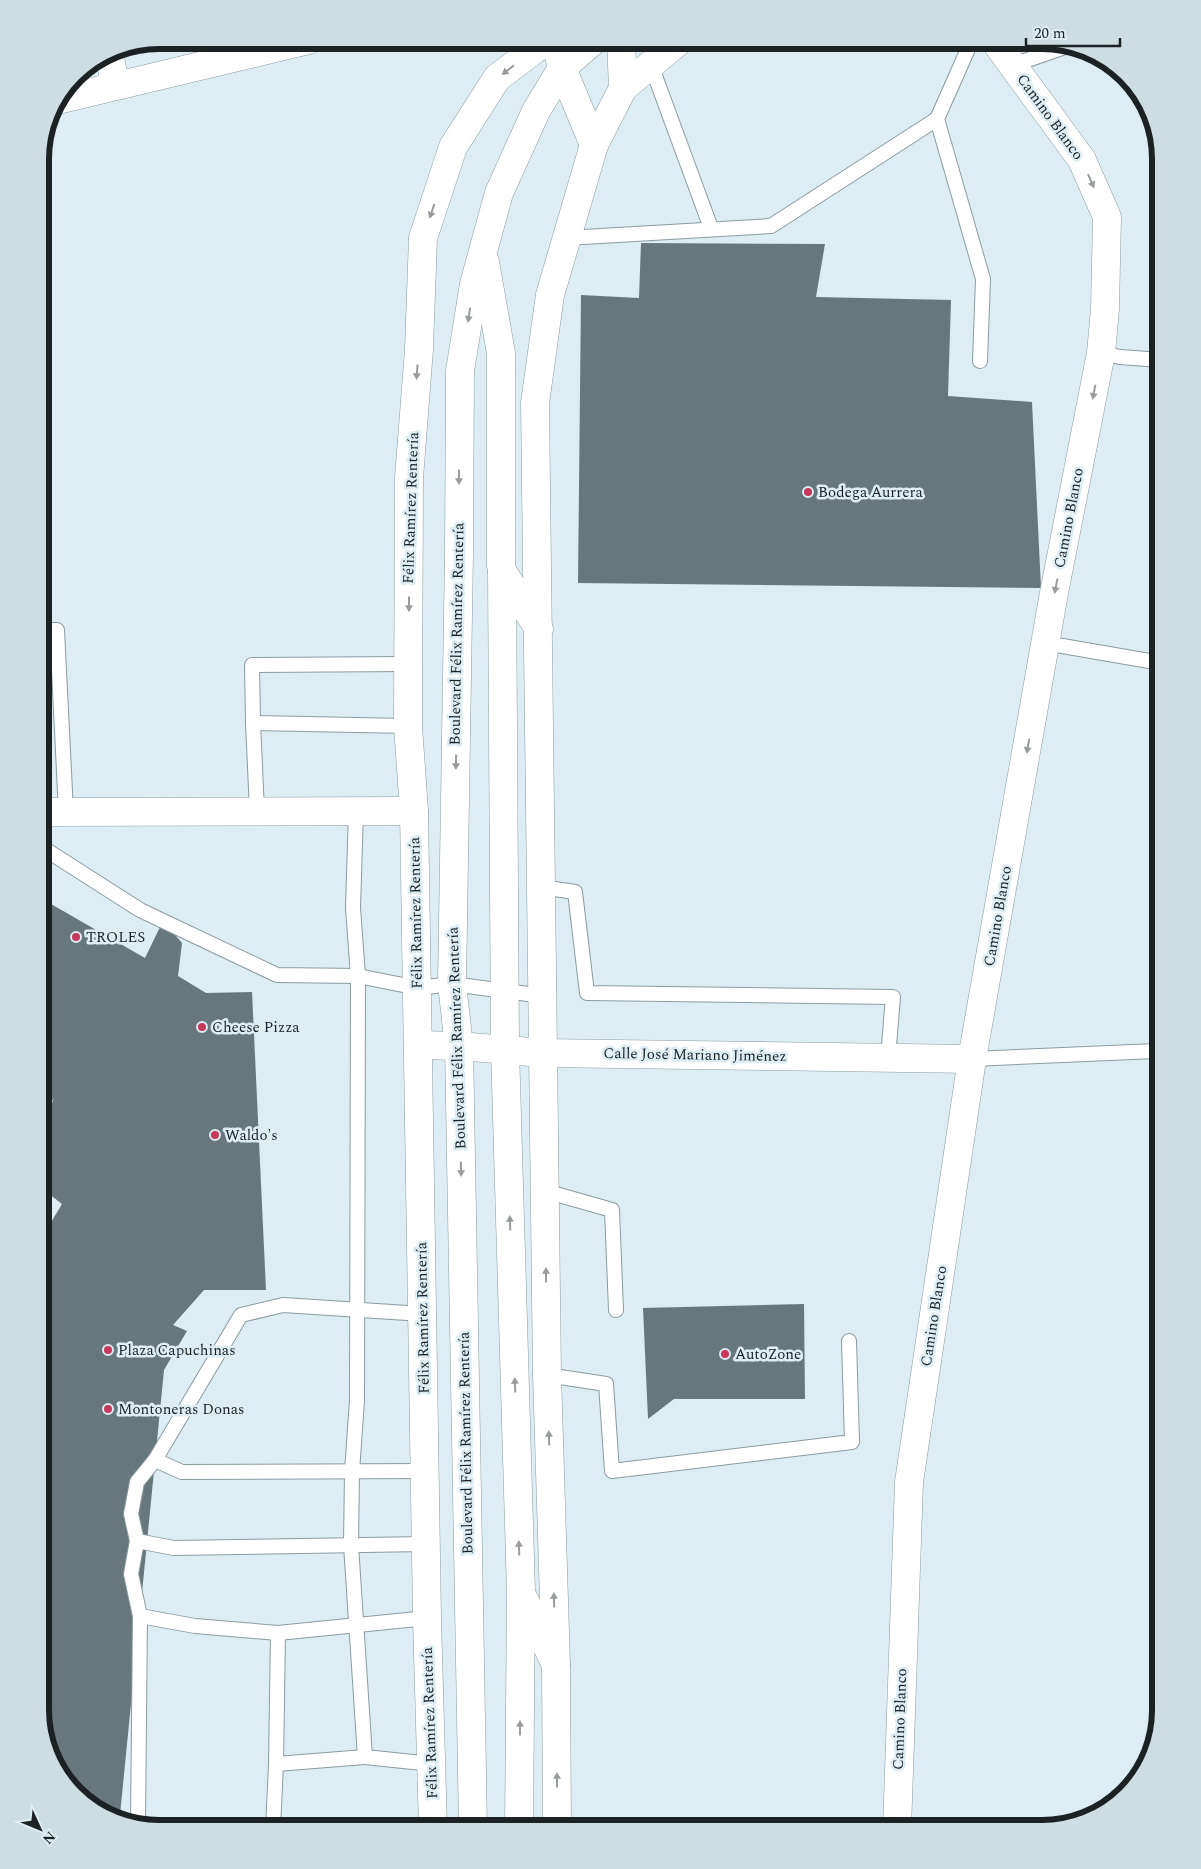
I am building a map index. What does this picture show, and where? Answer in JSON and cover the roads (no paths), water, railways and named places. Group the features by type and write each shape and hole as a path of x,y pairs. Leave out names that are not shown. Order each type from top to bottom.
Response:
{"main road":[{"path":"67,98 271,49"},
{"name":"Félix Ramírez Rentería","path":"433,1820 426,1618 419,1045 414,811 408,726 409,478 419,349 423,238 453,146 497,78 535,49"},
{"path":"558,49 562,68 594,146"},
{"name":"Boulevard Félix Ramírez Rentería","path":"473,1820 459,1046 452,984 460,371 474,284 498,192 536,111 562,68 584,49"},
{"path":"621,49 623,88"},
{"path":"557,1820 556,1665 547,1375 544,996 535,403 550,295 594,146 623,88 670,49"},
{"name":"Camino Blanco","path":"896,1820 909,1482 972,1059 1046,643 1102,354 1107,217 1082,160 1001,49"},
{"path":"110,60 115,86"},
{"name":"Boulevard Félix Ramírez Rentería","path":"483,250 501,353 504,992 521,1593 519,1820"},
{"path":"502,571 539,630"},
{"path":"53,812 414,811"},
{"name":"Calle José Mariano Jiménez","path":"419,1045 459,1046 543,1053 972,1059"},
{"path":"521,1593 556,1665"}],"lane":[{"path":"566,238 771,226 937,119 968,49"},
{"path":"1013,65 1056,50"},
{"path":"651,65 712,228"},
{"path":"937,119 983,279 980,361"},
{"path":"1102,354 1152,359"},
{"path":"49,630 57,630 53,812"},
{"path":"1046,643 1152,661"},
{"path":"257,811 252,665 408,664"},
{"path":"253,724 408,726"},
{"path":"356,811 353,908 358,976 357,1400 352,1472 351,1545 365,1758"},
{"path":"49,852 140,910 277,975 358,976 418,988 452,984 544,996"},
{"path":"541,887 575,892 586,993 893,997 888,1058"},
{"path":"972,1059 1152,1051"},
{"path":"545,1191 612,1210 616,1310"},
{"path":"138,1818 140,1616 131,1574 138,1541 132,1514 137,1482 155,1460 241,1315 283,1305 423,1314"},
{"path":"547,1375 606,1384 612,1471 852,1442 850,1341"},
{"path":"155,1460 182,1472 424,1471"},
{"path":"138,1541 174,1548 426,1544"},
{"path":"140,1616 195,1626 278,1633 426,1618"},
{"path":"273,1820 278,1633"},
{"path":"276,1764 365,1758 432,1764"}],"place":[{"name":"Bodega Aurrera","path":"808,492"},
{"name":"TROLES","path":"76,937"},
{"name":"Cheese Pizza","path":"202,1027"},
{"name":"Waldo's","path":"215,1135"},
{"name":"Plaza Capuchinas","path":"108,1350"},
{"name":"AutoZone","path":"725,1354"},
{"name":"Montoneras Donas","path":"108,1409"}]}
